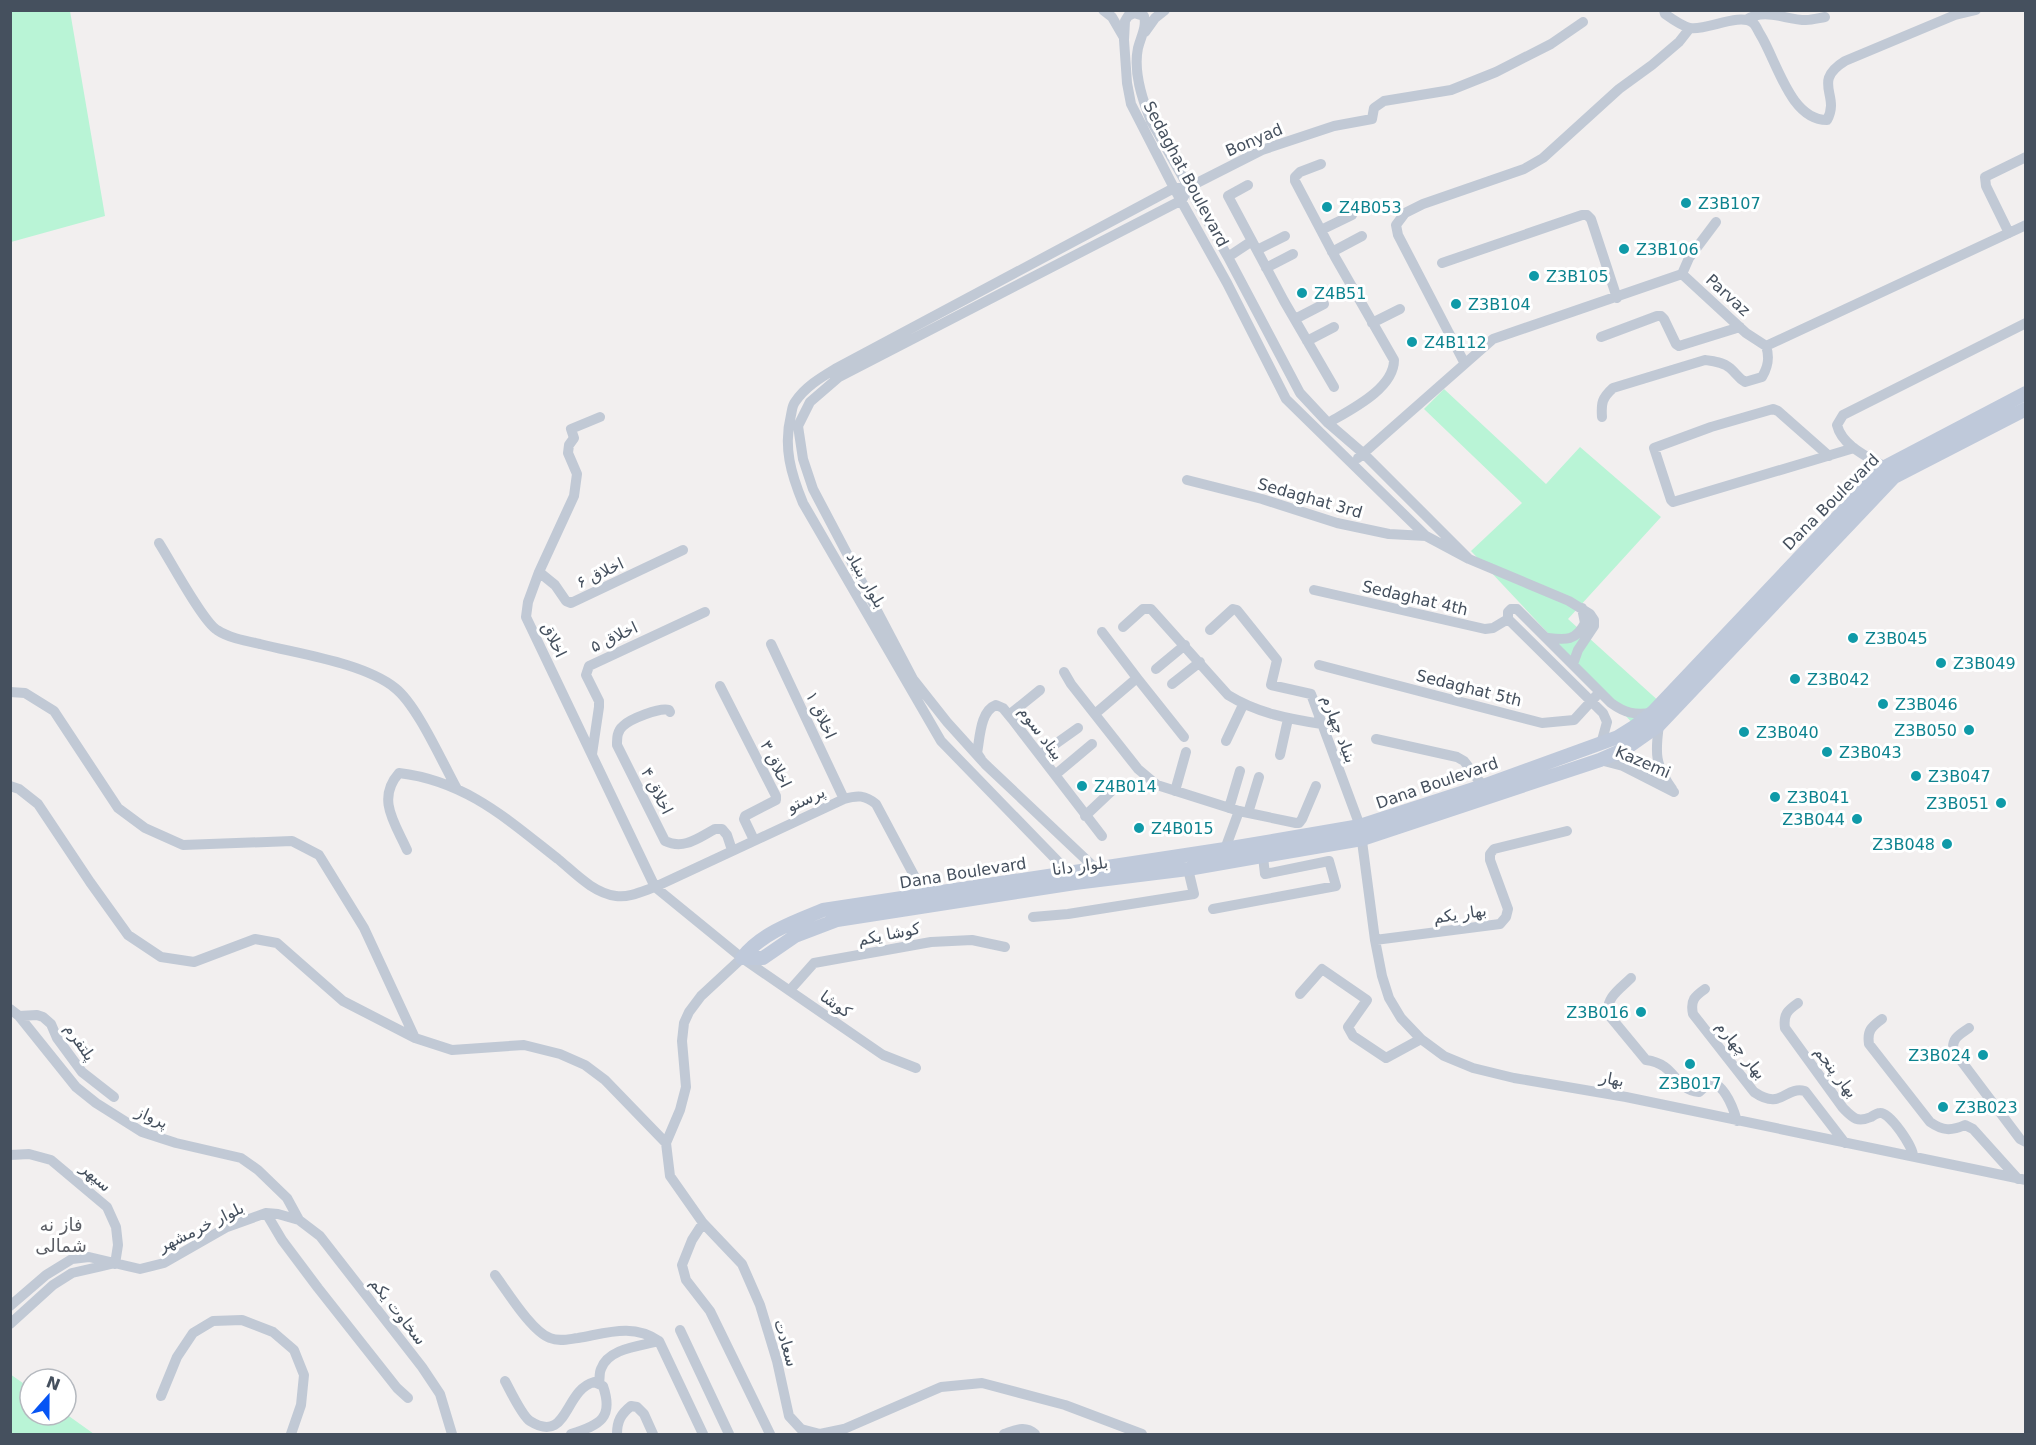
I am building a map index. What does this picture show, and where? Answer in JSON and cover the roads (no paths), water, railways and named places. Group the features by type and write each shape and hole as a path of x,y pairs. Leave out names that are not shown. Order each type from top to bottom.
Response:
{"street":[{"path":"1104,10 1120,28 1124,39"},
{"path":"1143,34 1155,18 1165,10"},
{"path":"1664,10 1665,14 1690,28 1746,20 1761,12 1808,20 1825,17"},
{"path":"1746,20 1753,23 1770,50 1783,82 1796,103 1810,117 1827,120 1832,111 1828,78 1833,69 1845,61 1954,13 1976,10"},
{"name":"Sedaghat Boulevard","path":"1469,559 1364,453 1328,423 1300,393 1228,257 1151,121 1143,102 1137,68 1138,49 1146,22 1144,16 1134,13 1128,16 1125,21 1124,39 1131,104 1286,399 1426,536 1469,559 1582,607"},
{"name":"Bonyad","path":"1189,187 1262,150 1334,126 1372,119 1374,108 1384,101 1450,90 1520,62 1582,22"},
{"path":"1464,362 1398,235 1396,225 1405,213 1423,204 1524,169 1544,158 1619,89 1679,42 1690,28"},
{"path":"2008,233 1986,186 1985,177 2025,158"},
{"path":"1321,164 1300,172 1295,177 1332,252 1394,360 1392,372 1384,384 1364,401 1328,423"},
{"path":"1248,185 1228,196 1334,387"},
{"path":"943,318 1174,188 1189,187"},
{"path":"943,318 1182,200 1189,187"},
{"path":"1321,230 1352,215"},
{"path":"1442,262 1587,215 1591,219 1617,298"},
{"path":"1682,274 1689,258 1716,222"},
{"path":"1602,417 1601,403 1605,395 1613,388 1705,360 1719,362 1730,368 1737,377 1745,382 1762,378 1767,369 1769,355 1766,346 2025,225"},
{"path":"1228,257 1285,236"},
{"path":"1332,252 1362,236"},
{"path":"1266,268 1293,254"},
{"name":"Parvaz","path":"1353,463 1464,362 1493,339 1682,274 1740,327 1766,346"},
{"path":"1295,319 1324,304"},
{"path":"1372,322 1400,309"},
{"path":"1601,338 1657,316 1664,319 1679,346 1740,327"},
{"name":"بلوار بنیاد","path":"943,318 839,377 810,402 798,426 803,459 813,489 913,679 947,722 985,764 1098,874"},
{"name":"بلوار بنیاد","path":"943,318 835,369 810,385 794,404 789,425 787,448 792,474 803,502 941,741 1073,878"},
{"path":"1885,467 1854,448 1839,434 1837,425 1843,415 2025,323"},
{"path":"1307,341 1334,327"},
{"name":"Dana Boulevard","path":"1361,833 1601,744 1656,718 1885,467 2025,393"},
{"path":"1829,456 1773,409 1711,427 1654,448 1673,502 1829,456 1854,448"},
{"name":"Dana Boulevard","path":"1098,874 1225,849 1361,833 1600,760 1625,749 1894,477 2025,409"},
{"name":"اخلاق","path":"600,417 570,429 574,438 569,444 568,453 577,474 574,496 539,572 528,602 526,617 656,887"},
{"name":"Sedaghat 3rd","path":"1187,480 1262,499 1337,523 1389,534 1426,536"},
{"path":"159,543 201,612 215,630 237,639 350,666 373,674 395,687 409,703 457,789"},
{"name":"اخلاق ۶","path":"539,572 555,585 566,601 572,603 683,550"},
{"name":"Sedaghat 4th","path":"1314,590 1485,629 1493,628 1508,619"},
{"path":"1548,638 1569,640 1576,637 1585,623 1582,607"},
{"path":"1574,664 1578,650 1594,626 1594,620 1582,607"},
{"path":"1123,627 1143,609 1151,609 1228,695 1243,705 1288,719 1322,724"},
{"name":"بنیاد چهارم","path":"1210,630 1233,609 1240,613 1277,660 1271,685 1311,694 1361,833"},
{"path":"1601,744 1607,722 1596,696 1574,664 1517,609 1511,609 1508,612 1508,619 1596,696 1623,711 1656,718"},
{"name":"اخلاق ۵","path":"592,754 599,701 585,671 589,666 705,612"},
{"path":"1102,632 1184,737"},
{"name":"اخلاق ۱","path":"771,644 844,799"},
{"path":"1156,669 1185,645"},
{"path":"1172,684 1200,662"},
{"name":"Sedaghat 5th","path":"1319,665 1542,723 1574,720 1596,696"},
{"path":"1064,672 1137,769 1156,784 1238,811 1299,823 1316,786"},
{"path":"1096,713 1137,678"},
{"name":"اخلاق ۳","path":"720,686 776,795 776,800 745,816 744,819 754,840"},
{"path":"1009,715 1040,690"},
{"path":"10,692 25,693 54,711 118,808 145,828 183,845 292,841 319,855 364,928 415,1038"},
{"name":"بیناد سوم","path":"985,764 977,753 984,717 990,708 996,705 1003,708 1009,715 1102,836"},
{"path":"1226,741 1243,705"},
{"name":"اخلاق ۴","path":"670,712 663,708 631,721 621,728 617,737 617,745 665,841 681,846 716,829 722,829 727,835 732,850"},
{"name":"Kazemi","path":"1600,760 1623,766 1674,792 1662,775 1656,760 1656,718"},
{"path":"1280,755 1288,719"},
{"path":"1040,755 1078,728"},
{"path":"1376,739 1464,760 1483,786"},
{"path":"1054,775 1092,744"},
{"path":"1175,791 1186,752"},
{"path":"1238,811 1240,771"},
{"name":"پرستو","path":"407,850 387,805 390,783 399,773 417,775 479,799 592,886 605,893 628,897 656,887 732,850 844,799 858,795 868,797 876,804 925,896"},
{"path":"1225,849 1238,811 1259,777"},
{"path":"1085,816 1121,782"},
{"path":"10,786 19,789 38,804 128,935 162,957 194,962 255,939 277,943 343,1001 415,1038 452,1050 524,1045 560,1054 585,1065 605,1080 666,1143"},
{"name":"بهار یکم","path":"1376,940 1500,924 1506,917 1508,909 1490,860 1490,854 1494,849 1567,831"},
{"name":"بلوار دانا","path":"742,958 763,958 795,936 837,920 1098,874 1188,869 1263,857 1361,833"},
{"name":"بهار","path":"1361,833 1382,976 1389,998 1401,1018 1421,1039 1444,1056 1473,1068 1913,1156 2021,1180"},
{"path":"1213,909 1336,886 1329,861 1265,874 1263,857"},
{"path":"1033,917 1068,915 1194,894 1188,869"},
{"name":"Dana Boulevard","path":"742,958 750,948 792,922 823,910 1073,878"},
{"path":"656,887 742,958"},
{"name":"کوشا یکم","path":"790,990 814,963 931,942 972,940 1005,947"},
{"name":"کوشا","path":"742,958 883,1055 916,1068"},
{"name":"سعادت","path":"742,958 701,996 684,1023 682,1041 686,1087 680,1110 666,1143 670,1176 704,1223 742,1264 760,1305 789,1416 801,1429 827,1434 844,1429 941,1387 982,1383 1065,1405 1142,1434"},
{"path":"1300,994 1322,969 1367,1000 1348,1027 1353,1036 1386,1058 1421,1039"},
{"path":"1631,978 1609,999 1608,1014 1646,1060 1659,1062 1668,1068 1690,1091 1699,1092 1711,1081 1716,1084 1732,1105 1737,1121"},
{"name":"بهار چهارم","path":"1705,989 1694,997 1691,1005 1693,1014 1754,1092 1764,1098 1774,1100 1798,1089 1805,1091 1845,1143"},
{"name":"بهار پنجم","path":"1798,1003 1787,1011 1783,1019 1785,1028 1843,1108 1854,1118 1863,1120 1880,1113 1886,1115 1911,1145 1913,1156"},
{"name":"پلتفرم","path":"15,1013 43,1017 51,1024 57,1038 82,1072 114,1097"},
{"name":"پرواز","path":"15,1013 76,1088 96,1103 142,1131 176,1143 241,1158 258,1170 287,1197 299,1220"},
{"path":"1882,1019 1871,1027 1868,1035 1869,1044 1930,1122 1940,1129 1951,1130 1965,1125 1973,1129 2021,1180"},
{"path":"1968,1028 1955,1037 1953,1050 2020,1139 2025,1142"},
{"name":"سپهر","path":"10,1155 29,1154 51,1160 107,1207 116,1227 118,1245 115,1264"},
{"path":"266,1213 282,1240 318,1288 397,1388 408,1398"},
{"name":"بلوار خرمشهر","path":"10,1306 46,1275 72,1259 89,1257 140,1269 164,1263 226,1227 266,1213 299,1220"},
{"name":"سخاوت یکم","path":"299,1220 320,1236 422,1367 440,1394 452,1434"},
{"path":"704,1223 692,1240 682,1265 686,1280 711,1311 770,1434"},
{"name":"بلوار خرمشهر","path":"10,1324 53,1285 72,1273 115,1264"},
{"path":"495,1275 532,1324 549,1338 564,1340 631,1329 649,1334 659,1341 703,1434"},
{"path":"161,1396 177,1357 193,1333 213,1321 242,1320 273,1332 294,1350 304,1375 301,1405 291,1434"},
{"path":"680,1330 729,1434"},
{"path":"599,1383 601,1368 607,1359 619,1351 659,1341"},
{"path":"505,1381 529,1421 543,1426 561,1423 582,1386 594,1382 603,1386 607,1398 605,1415 601,1422 594,1427 571,1434"},
{"path":"617,1434 617,1424 622,1413 632,1406 638,1407 644,1414 653,1434"},
{"path":"1004,1434 1020,1428 1030,1430 1035,1434"}],"place":[{"name":"Z3B107","path":"1686,203"},
{"name":"Z4B053","path":"1327,207"},
{"name":"Z3B106","path":"1624,249"},
{"name":"Z3B105","path":"1534,276"},
{"name":"Z4B51","path":"1302,293"},
{"name":"Z3B104","path":"1456,304"},
{"name":"Z4B112","path":"1412,342"},
{"name":"Z3B045","path":"1853,638"},
{"name":"Z3B049","path":"1941,663"},
{"name":"Z3B042","path":"1795,679"},
{"name":"Z3B046","path":"1883,704"},
{"name":"Z3B050","path":"1969,730"},
{"name":"Z3B040","path":"1744,732"},
{"name":"Z3B043","path":"1827,752"},
{"name":"Z3B047","path":"1916,776"},
{"name":"Z4B014","path":"1082,786"},
{"name":"Z3B041","path":"1775,797"},
{"name":"Z3B051","path":"2001,803"},
{"name":"Z3B044","path":"1857,819"},
{"name":"Z4B015","path":"1139,828"},
{"name":"Z3B048","path":"1947,844"},
{"name":"Z3B016","path":"1641,1012"},
{"name":"Z3B024","path":"1983,1055"},
{"name":"Z3B017","path":"1690,1064"},
{"name":"Z3B023","path":"1943,1107"}],"district":[{"name":"فاز نه شمالی","path":"61,1234"}]}
